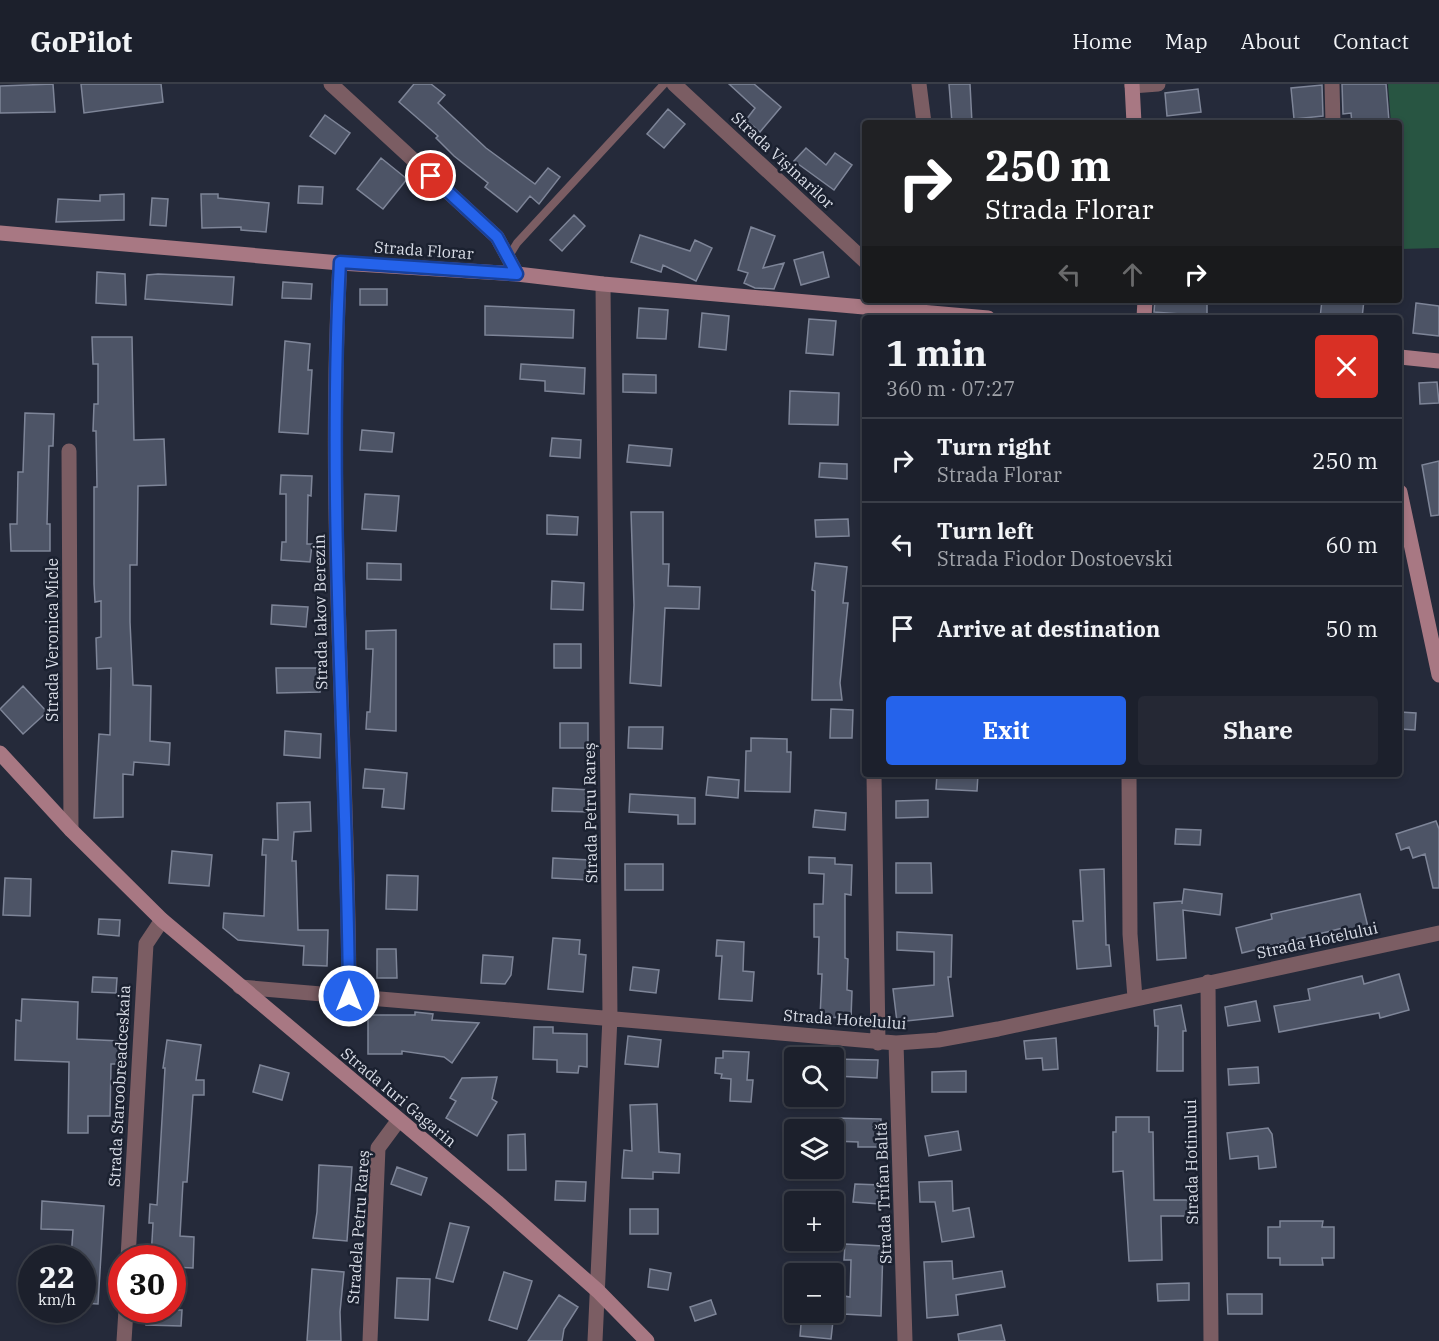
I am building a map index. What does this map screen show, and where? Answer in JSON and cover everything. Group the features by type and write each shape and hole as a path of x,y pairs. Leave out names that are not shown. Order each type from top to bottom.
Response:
{"street":[{"path":"331,84 497,237 517,274"},
{"name":"Strada Vișinarilor","path":"674,84 862,258"},
{"path":"919,84 924,120"},
{"path":"1134,120 1132,85 1158,84"},
{"path":"1332,84 1333,120"},
{"name":"Strada Florar","path":"0,233 340,262 517,274 867,312 903,305 968,315"},
{"name":"Strada Iakov Berezin","path":"340,262 335,355 334,470 339,682 348,854 349,996"},
{"name":"Strada Petru Rareș","path":"595,1341 610,1017 603,284"},
{"path":"1402,357 1439,361"},
{"name":"Strada Veronica Micle","path":"69,451 71,830"},
{"path":"1402,501 1439,675"},
{"name":"Strada Iuri Gagarin","path":"0,753 71,830 162,920 598,1291 647,1341"},
{"path":"874,777 878,1043"},
{"path":"1129,777 1130,934 1135,998"},
{"name":"Strada Staroobreadceskaia","path":"129,1245 146,944 162,920"},
{"name":"Strada Hotelului","path":"240,987 896,1043 948,1038 1439,933"},
{"name":"Strada Hotinului","path":"1208,982 1211,1341"},
{"name":"Strada Trifan Baltă","path":"896,1043 905,1341"},
{"name":"Stradela Petru Rareș","path":"370,1341 378,1148 398,1120"},
{"path":"124,1341 125,1323"}],"lane":[{"path":"509,256 518,243 664,84"}],"green space":[{"path":"1388,84 1439,84 1439,248 1402,249 1402,120 1391,120"}],"building":[{"path":"53,84 55,112 0,113 0,86"},
{"path":"81,84 161,84 163,102 84,113"},
{"path":"414,84 431,84 445,95 438,103 486,148 535,184 548,168 560,177 539,204 530,196 517,212 485,187 488,183 454,156 436,138 438,136 399,102"},
{"path":"729,84 754,84 781,107 760,132 746,120 755,108"},
{"path":"949,84 970,84 972,120 952,120"},
{"path":"1342,84 1386,84 1389,120 1352,120 1351,113 1343,114"},
{"path":"1322,85 1323,116 1294,119 1291,88"},
{"path":"1198,89 1201,112 1167,116 1165,93"},
{"path":"668,109 685,124 664,148 647,134"},
{"path":"325,115 350,133 335,154 310,136"},
{"path":"806,148 826,165 835,153 852,165 834,190 794,161"},
{"path":"381,158 407,179 383,209 357,189"},
{"path":"299,186 323,187 322,204 298,203"},
{"path":"124,194 124,220 56,222 58,199 100,201 100,195"},
{"path":"201,194 218,194 218,198 269,203 266,232 241,230 241,227 202,228"},
{"path":"152,198 168,199 166,226 150,225"},
{"path":"574,215 585,226 562,251 550,240"},
{"path":"751,227 775,236 763,268 784,263 774,289 755,288 744,283 748,273 738,270"},
{"path":"640,235 690,251 695,240 712,248 696,281 663,265 661,272 631,262"},
{"path":"823,252 829,277 801,285 794,260"},
{"path":"97,272 125,274 126,305 96,303"},
{"path":"147,275 234,277 232,305 145,299"},
{"path":"283,282 312,284 311,299 282,298"},
{"path":"360,289 387,289 387,305 360,305"},
{"path":"1155,303 1207,303 1207,315 1154,312"},
{"path":"1322,303 1364,303 1362,315 1320,315"},
{"path":"1416,303 1439,306 1439,336 1413,333"},
{"path":"485,306 574,310 573,338 485,335"},
{"path":"639,308 668,310 666,339 637,338"},
{"path":"702,313 729,316 726,350 699,347"},
{"path":"809,319 836,321 833,355 806,353"},
{"path":"92,337 132,337 134,440 164,439 166,485 138,486 137,565 130,565 130,622 133,685 151,686 150,741 170,743 169,765 134,762 133,775 123,774 123,817 94,818 99,734 110,735 111,668 97,669 96,638 101,637 101,601 95,602 94,584 94,487 97,487 96,431 93,431 94,404 98,404 98,364 93,364"},
{"path":"285,341 310,344 308,370 312,370 308,434 279,432"},
{"path":"521,364 585,368 584,394 545,391 545,381 520,379"},
{"path":"623,374 656,375 656,393 623,392"},
{"path":"1437,382 1439,403 1420,404 1419,383"},
{"path":"790,391 839,393 838,425 789,424"},
{"path":"25,413 54,414 53,446 49,446 47,524 50,524 50,551 11,551 10,524 17,524 18,472 23,472"},
{"path":"362,430 394,433 392,452 360,450"},
{"path":"552,438 581,440 580,458 550,456"},
{"path":"629,445 672,449 670,466 627,462"},
{"path":"1439,461 1439,515 1431,516 1422,465"},
{"path":"820,463 847,464 847,479 819,477"},
{"path":"281,475 312,476 311,496 308,495 307,544 312,544 310,562 281,560 282,542 286,542 286,494 280,494"},
{"path":"365,494 399,496 396,531 362,529"},
{"path":"631,512 663,512 663,564 669,564 668,586 700,587 699,609 665,608 661,686 630,683 634,605"},
{"path":"547,515 578,517 577,535 547,534"},
{"path":"848,519 849,536 816,537 815,520"},
{"path":"367,563 401,564 401,580 367,579"},
{"path":"815,563 847,567 843,603 848,603 840,683 842,700 812,700 815,591 812,590"},
{"path":"552,581 584,583 583,610 551,609"},
{"path":"272,605 308,607 306,627 271,624"},
{"path":"396,630 396,731 366,729 367,712 370,712 373,649 366,649 366,631"},
{"path":"554,644 581,644 581,668 554,668"},
{"path":"276,668 320,668 320,692 277,693"},
{"path":"23,686 47,712 23,734 0,709"},
{"path":"831,709 853,710 852,738 830,738"},
{"path":"1402,712 1416,713 1415,730 1402,729"},
{"path":"560,723 588,723 588,748 560,748"},
{"path":"629,727 663,727 662,749 628,748"},
{"path":"285,731 321,734 320,758 284,755"},
{"path":"751,738 787,739 787,752 791,752 790,792 745,791 746,751 751,751"},
{"path":"365,769 407,773 404,809 382,807 384,789 363,788"},
{"path":"708,777 739,780 738,798 706,795"},
{"path":"937,777 978,777 977,791 936,789"},
{"path":"553,788 591,790 590,812 552,811"},
{"path":"630,794 695,798 695,824 678,824 678,815 629,812"},
{"path":"928,800 928,817 896,818 896,801"},
{"path":"310,802 311,831 294,832 292,861 296,861 298,930 328,930 327,966 303,965 304,946 238,940 223,928 224,913 264,916 266,855 262,855 263,839 278,840 277,803"},
{"path":"815,810 846,813 845,830 813,827"},
{"path":"1436,821 1439,829 1439,888 1433,888 1425,854 1413,858 1409,847 1401,850 1396,834"},
{"path":"1176,829 1201,830 1200,845 1175,844"},
{"path":"172,851 212,855 209,886 169,883"},
{"path":"809,857 835,858 835,864 852,865 851,895 845,894 845,958 848,959 847,990 852,991 851,1018 820,1017 822,974 818,974 819,937 814,937 814,904 823,904 824,874 809,873"},
{"path":"553,858 590,860 589,880 552,878"},
{"path":"896,863 931,863 932,893 896,893"},
{"path":"625,864 663,864 663,890 625,890"},
{"path":"1104,869 1106,945 1109,945 1111,966 1077,969 1073,921 1083,921 1080,870"},
{"path":"387,875 418,876 417,910 386,909"},
{"path":"5,878 31,879 30,916 3,915"},
{"path":"1184,889 1222,894 1220,915 1183,910 1186,958 1157,960 1154,903 1182,901 1182,904"},
{"path":"1360,894 1368,927 1344,933 1343,928 1242,953 1236,928 1272,919 1271,914"},
{"path":"99,919 120,920 119,936 98,934"},
{"path":"897,932 952,935 951,977 948,977 953,1016 897,1022 893,989 934,985 934,952 897,950"},
{"path":"553,938 580,940 579,954 586,955 583,992 548,989"},
{"path":"717,940 744,942 743,971 754,972 752,1001 719,999 722,956 716,956"},
{"path":"377,949 396,949 397,978 377,978"},
{"path":"483,955 513,957 511,975 505,984 481,983"},
{"path":"633,967 659,970 656,993 630,990"},
{"path":"1399,974 1409,1010 1380,1018 1379,1013 1279,1032 1274,1006 1310,1000 1308,989 1362,976 1364,984"},
{"path":"93,977 117,978 116,993 92,992"},
{"path":"22,999 78,1002 77,1039 121,1041 120,1064 111,1064 110,1116 88,1116 88,1133 68,1133 69,1062 15,1060 16,1020 21,1021"},
{"path":"1256,1001 1260,1021 1228,1026 1225,1007"},
{"path":"1181,1005 1186,1031 1183,1031 1183,1071 1157,1071 1158,1026 1155,1026 1154,1010"},
{"path":"415,1012 433,1014 432,1020 479,1023 452,1063 444,1057 402,1051 402,1054 368,1054 368,1015 415,1015"},
{"path":"534,1027 553,1027 553,1033 587,1034 587,1067 579,1066 578,1073 557,1072 557,1060 533,1059"},
{"path":"628,1036 661,1040 658,1067 625,1064"},
{"path":"1056,1038 1058,1069 1043,1070 1042,1058 1026,1059 1024,1041"},
{"path":"167,1040 201,1045 196,1080 204,1080 204,1095 193,1095 187,1182 183,1182 180,1236 194,1237 193,1268 186,1268 186,1245 152,1245 153,1223 149,1223 150,1204 157,1205 165,1068 163,1068"},
{"path":"723,1051 749,1052 747,1080 753,1080 751,1102 730,1101 731,1079 721,1078 722,1074 715,1073 716,1058 723,1058"},
{"path":"844,1059 878,1060 877,1078 844,1076"},
{"path":"260,1065 289,1073 282,1100 253,1092"},
{"path":"1258,1067 1259,1083 1229,1085 1228,1069"},
{"path":"966,1071 966,1092 932,1092 932,1072"},
{"path":"497,1077 492,1099 497,1102 477,1136 446,1118 456,1101 450,1098 462,1078"},
{"path":"657,1104 659,1152 680,1154 679,1173 653,1172 653,1179 622,1178 624,1150 632,1151 630,1105"},
{"path":"1116,1117 1149,1117 1149,1132 1153,1132 1154,1200 1189,1200 1189,1216 1161,1216 1162,1260 1129,1261 1123,1171 1113,1172 1113,1132 1116,1132"},
{"path":"834,1118 881,1119 880,1147 858,1147 858,1142 844,1141 844,1119"},
{"path":"1268,1128 1272,1134 1276,1167 1259,1169 1258,1156 1230,1159 1227,1133"},
{"path":"958,1131 961,1150 929,1156 925,1136"},
{"path":"525,1134 526,1170 508,1170 508,1135"},
{"path":"319,1165 352,1167 347,1241 313,1238 317,1212"},
{"path":"397,1167 427,1178 421,1195 391,1184"},
{"path":"556,1181 586,1182 585,1201 555,1200"},
{"path":"952,1181 953,1211 969,1208 974,1237 942,1242 935,1202 920,1202 919,1182"},
{"path":"855,1184 881,1185 879,1204 853,1202"},
{"path":"42,1201 104,1206 98,1304 96,1304 96,1245 72,1245 73,1230 41,1229"},
{"path":"630,1209 658,1209 658,1234 630,1234"},
{"path":"1280,1221 1323,1221 1322,1227 1334,1227 1334,1258 1322,1258 1323,1265 1280,1265 1280,1258 1268,1258 1268,1227 1280,1227"},
{"path":"450,1223 469,1227 453,1282 436,1278"},
{"path":"845,1244 883,1246 881,1316 844,1314 844,1296 850,1297 851,1260 844,1260"},
{"path":"952,1261 953,1279 1002,1271 1005,1287 956,1295 958,1315 927,1318 924,1262"},
{"path":"312,1269 344,1272 340,1312 341,1341 307,1341"},
{"path":"650,1269 671,1273 668,1290 648,1287"},
{"path":"504,1272 532,1281 517,1329 489,1320"},
{"path":"397,1278 430,1279 428,1320 395,1318"},
{"path":"1189,1283 1189,1300 1158,1301 1157,1284"},
{"path":"1227,1294 1262,1294 1262,1314 1228,1314"},
{"path":"559,1295 578,1307 564,1329 562,1341 528,1341"},
{"path":"711,1300 716,1314 695,1321 690,1307"},
{"path":"146,1323 181,1323 181,1326 146,1325"},
{"path":"801,1323 833,1323 831,1339 800,1336"},
{"path":"1001,1325 1005,1341 959,1341 958,1334"}],"route":[{"path":"349,996 348,854 339,682 334,470 335,355 340,262 517,274 497,237 431,176"}]}
